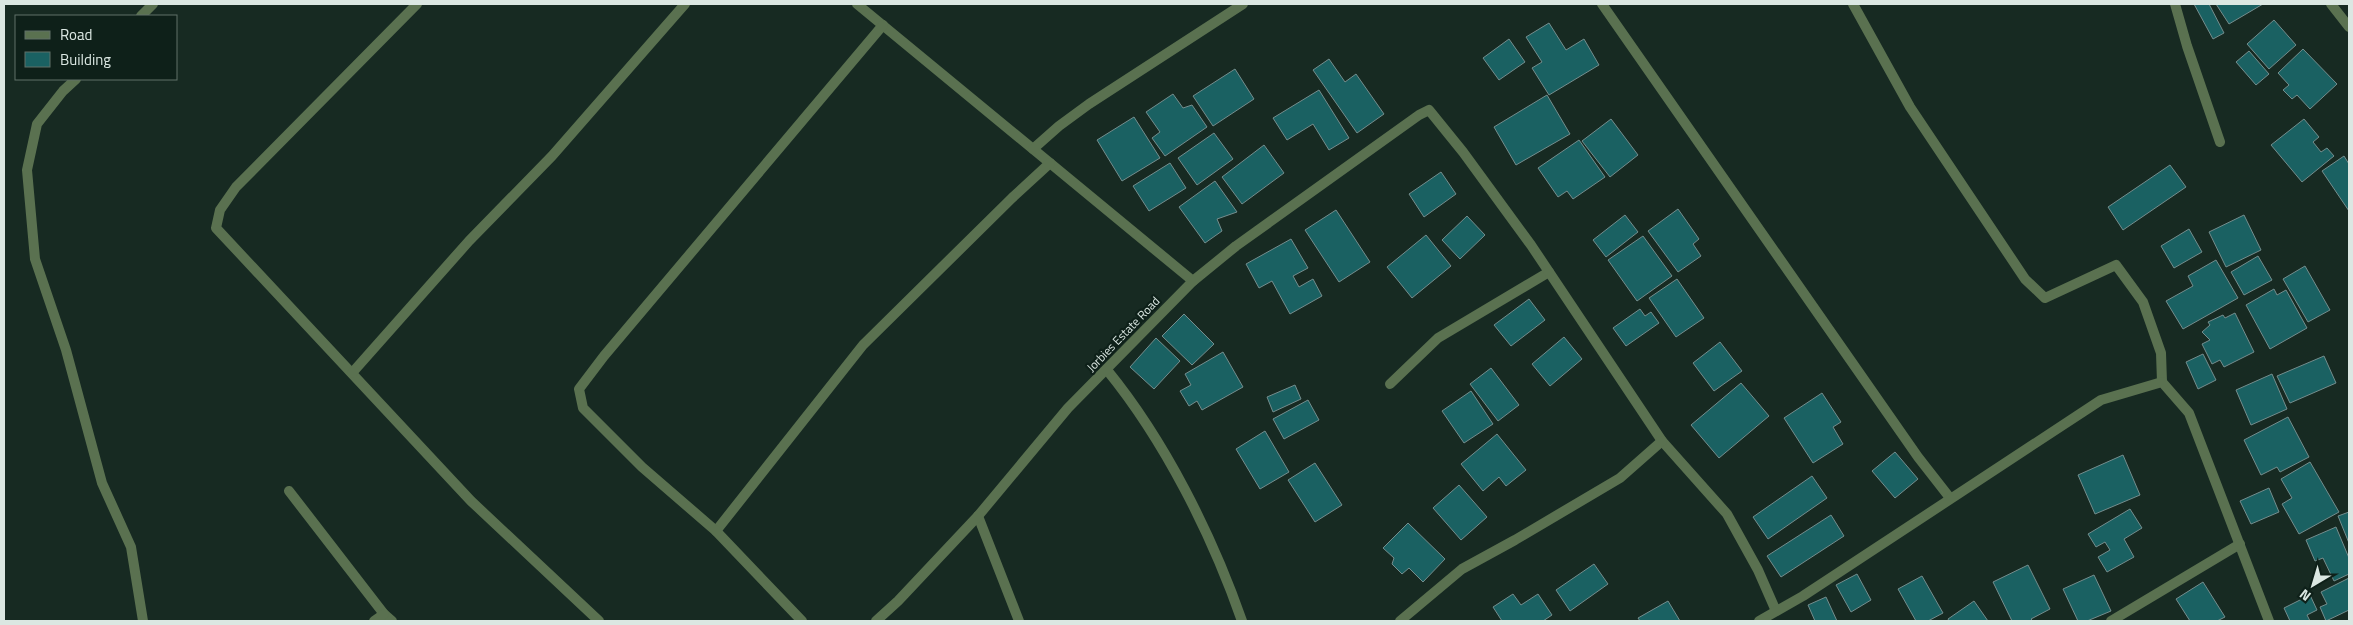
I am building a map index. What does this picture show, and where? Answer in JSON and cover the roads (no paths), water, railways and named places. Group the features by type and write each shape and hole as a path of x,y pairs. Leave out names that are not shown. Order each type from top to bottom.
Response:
{"street":[{"path":"142,15 152,4"},
{"path":"416,4 236,187 220,210 216,228 471,501 599,621"},
{"path":"352,373 469,241 552,156 685,4"},
{"path":"857,4 1193,281"},
{"path":"1033,149 1059,126 1089,104 1243,4"},
{"path":"1602,4 1918,457 1950,498"},
{"path":"1853,4 1910,106 2024,279 2045,298 2116,265 2143,302 2160,353 2162,382 2189,413 2269,621"},
{"path":"2175,4 2187,46 2220,142"},
{"path":"2330,4 2349,27"},
{"path":"802,621 716,531 642,467 583,408 578,389 883,25"},
{"path":"75,80 63,91 37,124 27,170 35,259 66,350 102,483 131,547 143,621"},
{"name":"Jorbies Estate Road","path":"876,621 898,601 978,516 1068,408 1193,281 1236,246 1419,115 1429,110 1463,152 1549,272"},
{"path":"716,531 863,345 1050,163"},
{"path":"1390,384 1438,338 1549,272 1662,440 1727,514 1758,570 1776,611"},
{"path":"1107,370 1153,433 1210,540 1227,577 1242,621"},
{"path":"1759,621 1803,596 2101,400 2162,382"},
{"path":"1400,621 1462,569 1516,540 1620,478 1662,440"},
{"path":"289,491 388,618 374,621"},
{"path":"978,516 1019,621"},
{"path":"2111,621 2240,544"}]}
